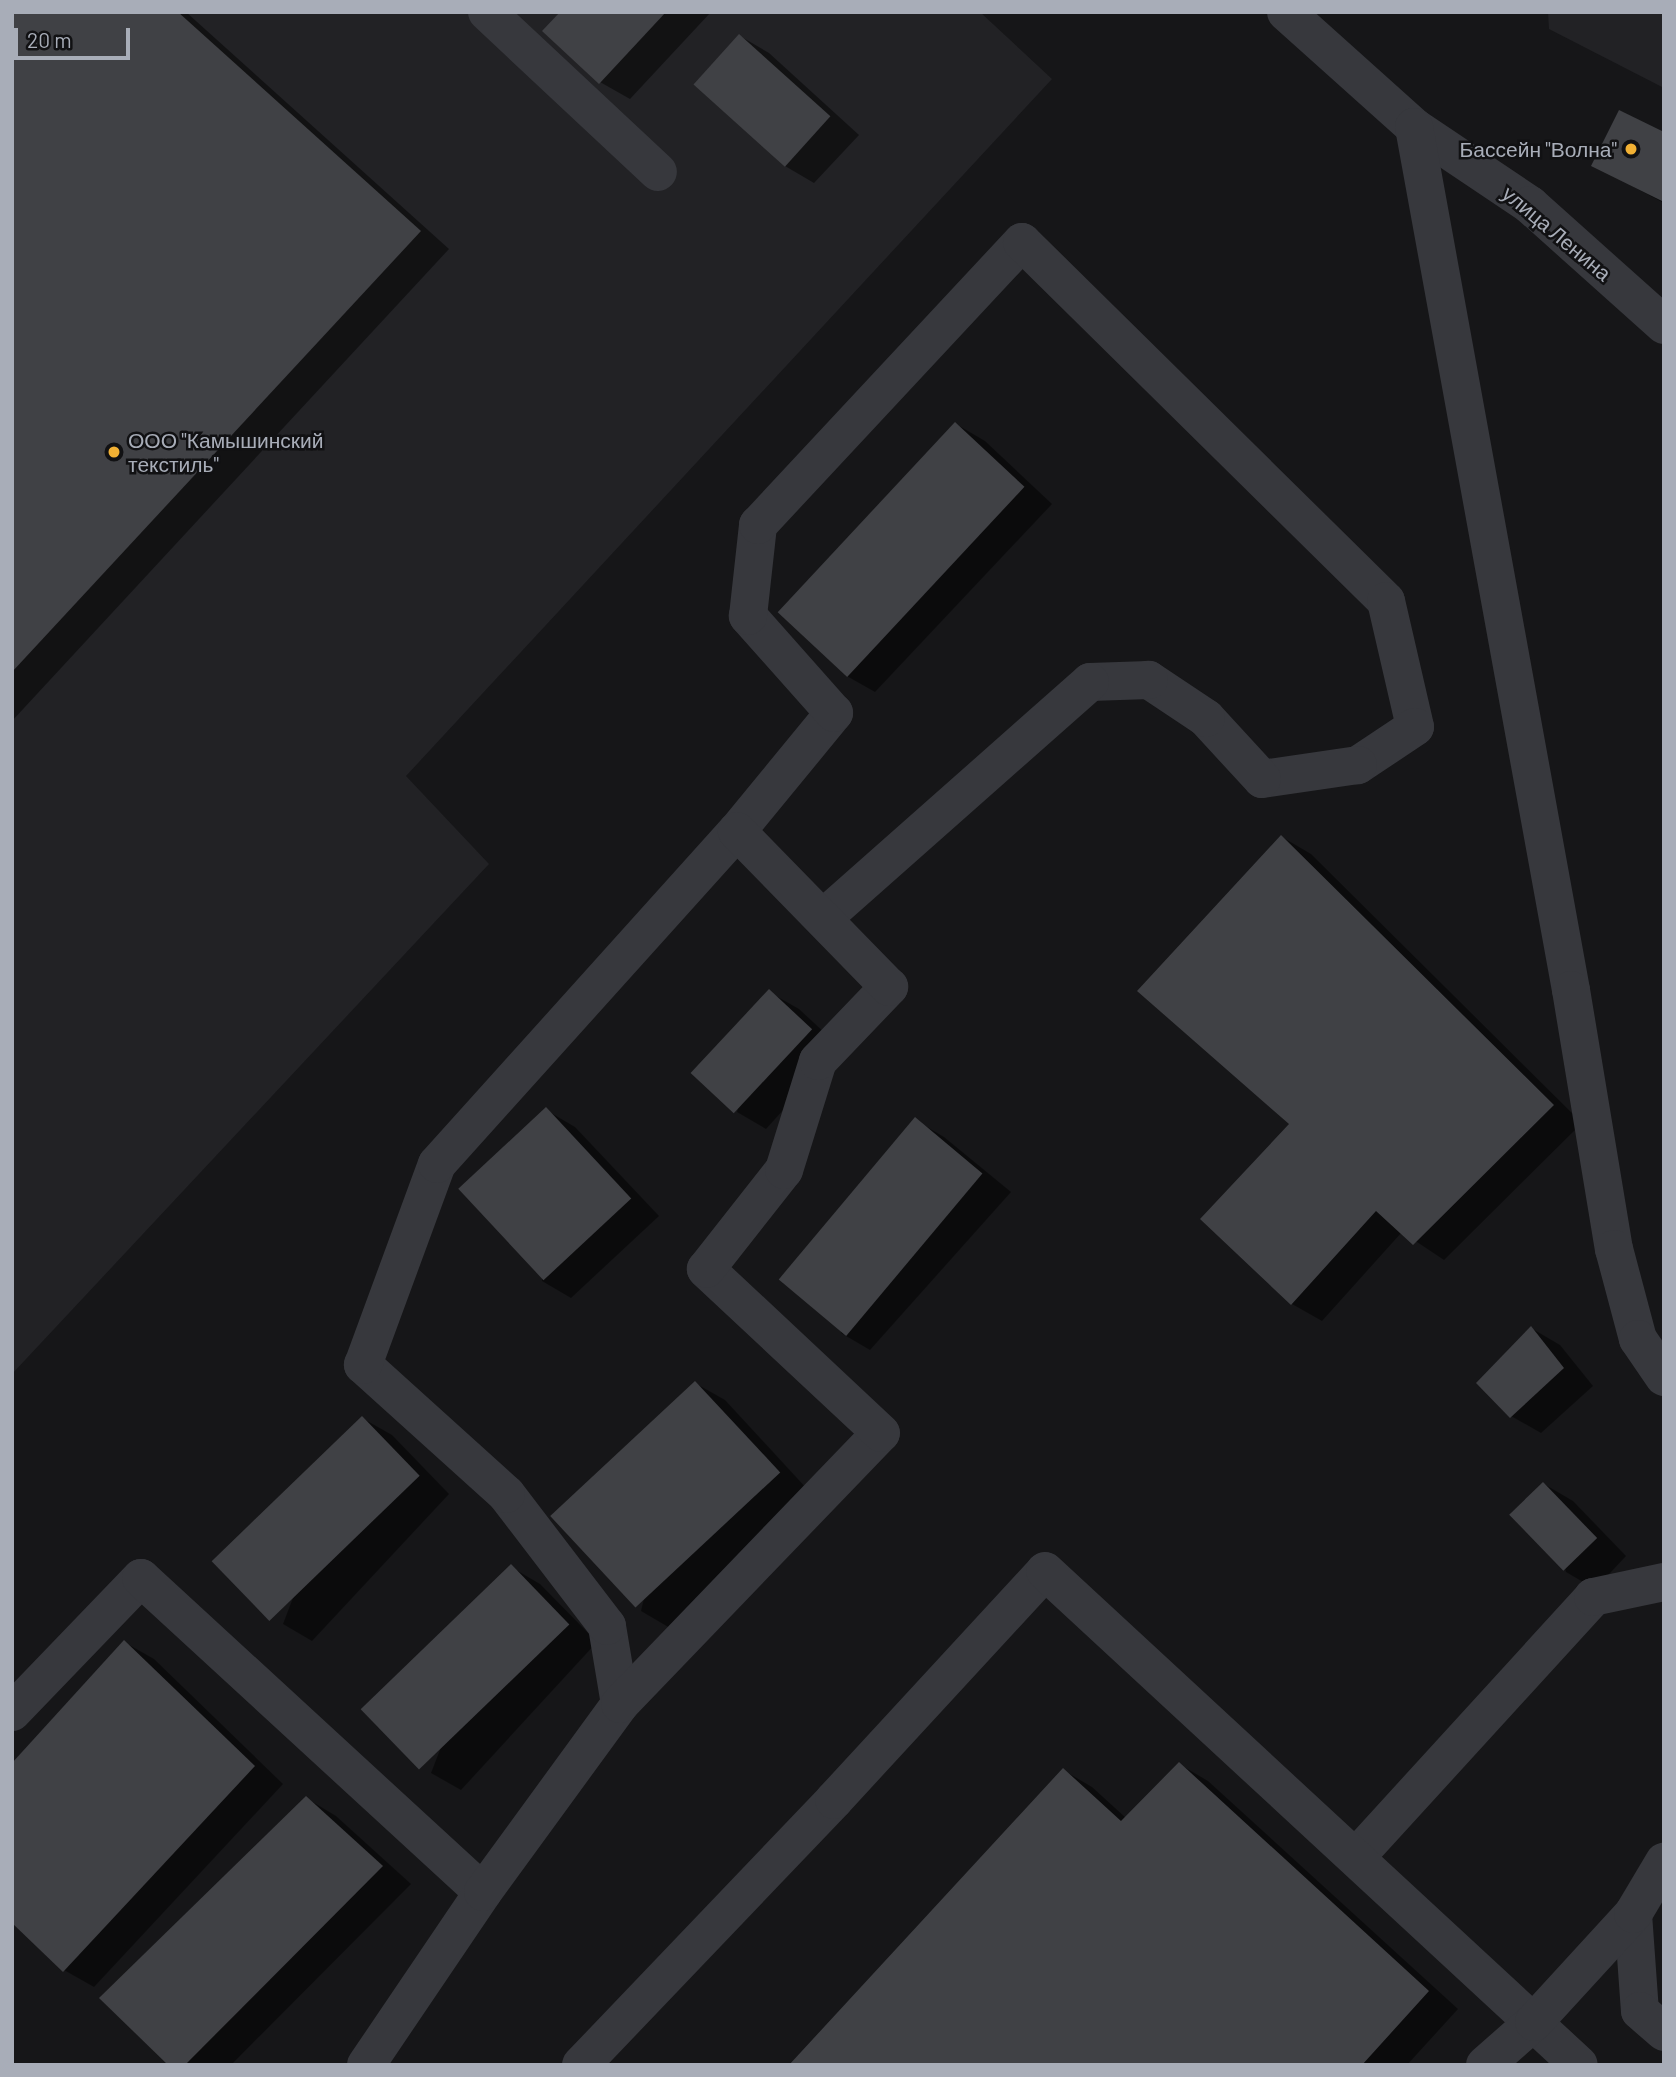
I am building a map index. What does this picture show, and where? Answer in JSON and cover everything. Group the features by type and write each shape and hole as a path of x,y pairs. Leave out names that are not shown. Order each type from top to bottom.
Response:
{"street":[{"path":"487,12 659,172"},
{"name":"улица Ленина","path":"1286,12 1414,127 1530,205 1664,324"},
{"path":"1414,127 1571,990 1614,1249 1638,1339 1664,1377"},
{"path":"620,1704 607,1626 506,1494 363,1365 437,1164 737,831 834,713 748,616 758,525 1022,242 1386,601 1415,727 1357,765 1262,779 1206,718 1149,680 1090,682 824,917"},
{"path":"366,2065 483,1892 620,1704 881,1433 706,1269 784,1170 818,1061 889,987 824,917 737,831"},
{"path":"581,2065 834,1800 1045,1571 1580,2065"},
{"path":"12,1712 141,1578 483,1892"},
{"path":"1356,1857 1593,1597 1664,1582"},
{"path":"1485,2065 1534,2022 1633,1914 1664,1862"},
{"path":"1633,1914 1640,2011 1664,2032"}],"shaded area":[{"path":"12,12 980,12 1052,79 406,776 489,864 12,1374"},
{"path":"1548,12 1664,12 1664,88 1549,29"}],"building":[{"name":"ООО \"Камышинский текстиль\"","path":"12,12 178,12 421,231 12,672"},
{"path":"560,12 666,12 599,84 542,31"},
{"path":"739,34 830,116 785,167 693,85"},
{"name":"Бассейн \"Волна\"","path":"1619,110 1664,132 1664,202 1591,166"},
{"path":"955,422 1024,487 847,677 778,612"},
{"path":"1281,835 1554,1105 1413,1245 1376,1211 1291,1305 1200,1219 1289,1124 1137,991"},
{"path":"769,989 812,1029 734,1113 691,1073"},
{"path":"546,1107 631,1198 543,1280 458,1189"},
{"path":"915,1117 982,1174 846,1336 779,1279"},
{"path":"1531,1326 1564,1368 1510,1418 1476,1383"},
{"path":"695,1381 780,1472 635,1607 550,1516"},
{"path":"362,1416 420,1476 269,1621 212,1561"},
{"path":"1543,1482 1597,1538 1563,1571 1509,1515"},
{"path":"511,1564 569,1624 419,1770 361,1709"},
{"path":"124,1640 255,1766 63,1972 12,1923 12,1763"},
{"path":"1179,1762 1429,1991 1362,2065 789,2065 1063,1768 1121,1821"},
{"path":"306,1796 383,1866 185,2065 168,2065 99,1998"}],"place":[{"name":"Бассейн \"Волна\"","path":"1631,149"},
{"name":"ООО \"Камышинский текстиль\"","path":"114,452"}]}
